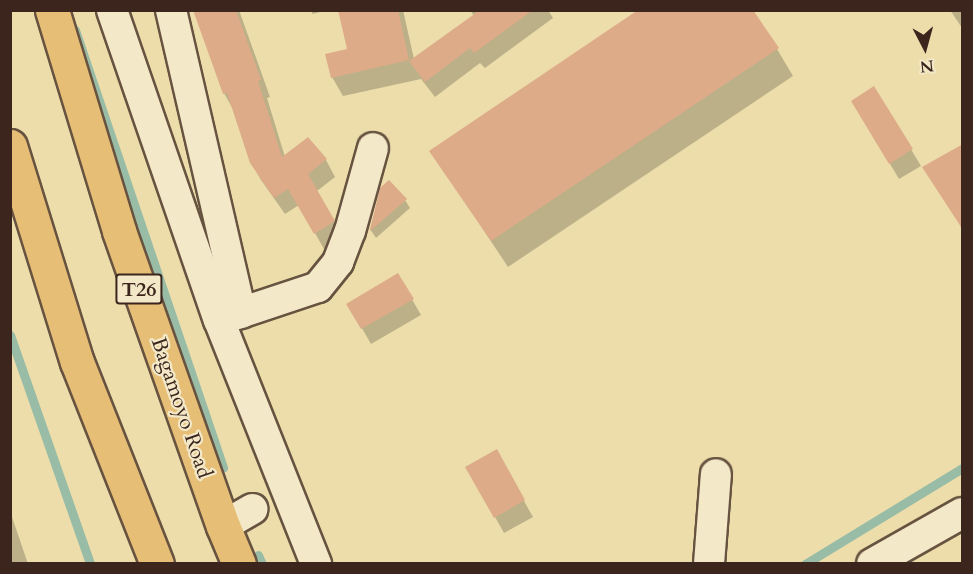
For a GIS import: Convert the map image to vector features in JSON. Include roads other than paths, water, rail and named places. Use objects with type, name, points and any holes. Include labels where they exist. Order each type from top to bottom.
[{"type":"highway","name":"Bagamoyo Road","points":[[52,10],[119,231],[223,526],[239,564]]},
{"type":"highway","points":[[10,146],[77,362],[158,564]]},
{"type":"street","points":[[112,10],[230,316],[316,564]]},
{"type":"street","points":[[171,10],[230,316]]},
{"type":"street","points":[[230,316],[318,286],[338,262],[350,231],[373,148]]},
{"type":"street","points":[[709,564],[716,474]]},
{"type":"street","points":[[223,526],[253,510]]},
{"type":"street","points":[[872,564],[963,513]]},
{"type":"waterway","points":[[75,30],[223,468]]},
{"type":"waterway","points":[[10,335],[90,564]]},
{"type":"waterway","points":[[805,564],[962,468]]},
{"type":"waterway","points":[[258,555],[262,564]]}]
